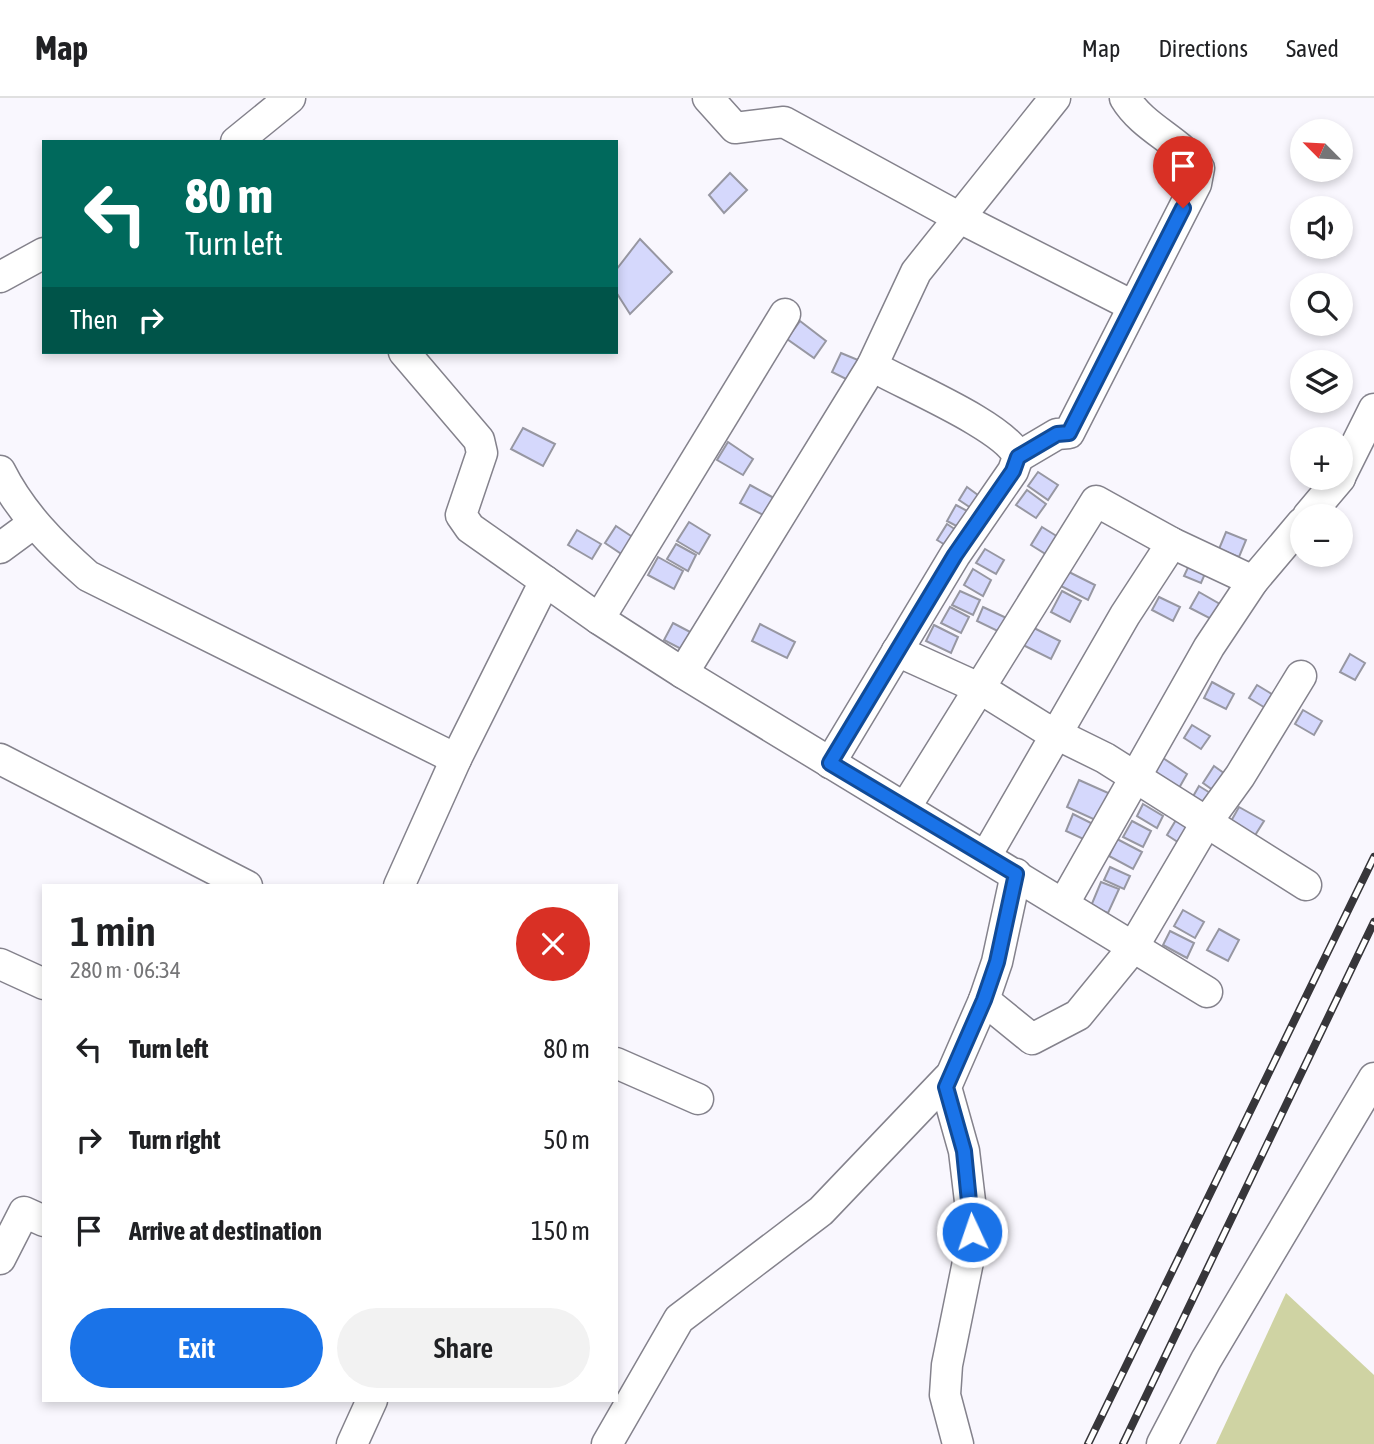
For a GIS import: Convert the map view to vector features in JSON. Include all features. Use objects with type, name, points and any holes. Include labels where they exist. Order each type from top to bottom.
[{"type":"street","points":[[238,140],[290,98]]},
{"type":"street","points":[[708,98],[735,128],[784,122],[960,218],[1133,306]]},
{"type":"street","points":[[683,673],[872,366],[916,272],[1055,98]]},
{"type":"street","points":[[830,763],[955,555],[1013,471],[1018,457],[1057,434],[1069,433],[1196,184],[1199,168],[1189,155],[1142,118],[1125,98]]},
{"type":"street","points":[[0,277],[42,254]]},
{"type":"street","points":[[599,619],[785,314]]},
{"type":"street","points":[[406,354],[479,440],[482,453],[461,515],[470,528],[599,619],[683,673],[1064,902],[1132,949],[1207,992]]},
{"type":"street","points":[[872,366],[959,411],[1005,440],[1018,457]]},
{"type":"street","points":[[1353,451],[1374,409]]},
{"type":"street","points":[[0,471],[34,523],[88,576],[456,760]]},
{"type":"street","points":[[1318,504],[1329,490]]},
{"type":"street","points":[[905,808],[1096,501],[1172,543],[1253,581]]},
{"type":"street","points":[[0,548],[34,523]]},
{"type":"street","points":[[1064,902],[1209,647],[1253,581],[1290,537]]},
{"type":"street","points":[[986,856],[1125,615],[1172,543]]},
{"type":"street","points":[[400,884],[456,760],[545,581]]},
{"type":"street","points":[[897,650],[981,689],[1058,735],[1105,758],[1135,780],[1306,885]]},
{"type":"street","points":[[984,1000],[1032,1039],[1078,1015],[1132,949],[1206,823],[1240,776],[1301,676]]},
{"type":"street","points":[[0,759],[243,884]]},
{"type":"street","points":[[607,1444],[679,1319],[821,1211],[948,1078],[984,1000],[997,962],[1016,874]]},
{"type":"street","points":[[0,964],[42,983]]},
{"type":"street","points":[[618,1063],[698,1100]]},
{"type":"street","points":[[948,1078],[947,1094],[964,1151],[972,1218],[971,1247],[947,1365],[946,1395],[958,1444]]},
{"type":"street","points":[[1162,1444],[1206,1360],[1374,1078]]},
{"type":"street","points":[[0,1259],[24,1212],[42,1221]]},
{"type":"street","points":[[352,1444],[372,1402]]},
{"type":"green space","points":[[1286,1293],[1374,1375],[1374,1444],[1216,1444]]},
{"type":"building","points":[[730,173],[747,190],[724,213],[709,195]]},
{"type":"building","points":[[640,239],[672,272],[630,314],[618,295],[618,267]]},
{"type":"building","points":[[800,321],[826,341],[814,358],[787,339]]},
{"type":"building","points":[[841,353],[858,360],[848,380],[832,372]]},
{"type":"building","points":[[523,428],[555,444],[543,466],[511,449]]},
{"type":"building","points":[[728,442],[753,459],[743,475],[717,460]]},
{"type":"building","points":[[1038,472],[1058,485],[1048,500],[1028,486]]},
{"type":"building","points":[[750,485],[774,498],[765,516],[740,503]]},
{"type":"building","points":[[967,487],[982,498],[974,510],[959,500]]},
{"type":"building","points":[[1027,490],[1046,504],[1036,518],[1016,505]]},
{"type":"building","points":[[956,505],[971,513],[962,529],[947,521]]},
{"type":"building","points":[[689,522],[710,535],[699,554],[677,541]]},
{"type":"building","points":[[947,524],[962,534],[952,549],[937,540]]},
{"type":"building","points":[[616,526],[643,544],[632,561],[605,543]]},
{"type":"building","points":[[1042,527],[1063,540],[1052,558],[1031,545]]},
{"type":"building","points":[[577,530],[601,544],[592,559],[568,545]]},
{"type":"building","points":[[1226,532],[1246,540],[1239,557],[1219,549]]},
{"type":"building","points":[[676,544],[696,555],[688,571],[667,559]]},
{"type":"building","points":[[985,549],[1004,560],[996,574],[976,563]]},
{"type":"building","points":[[658,557],[683,571],[674,589],[648,575]]},
{"type":"building","points":[[1191,561],[1207,569],[1201,583],[1184,576]]},
{"type":"building","points":[[973,569],[991,580],[983,596],[964,585]]},
{"type":"building","points":[[1067,571],[1095,585],[1088,600],[1059,585]]},
{"type":"building","points":[[960,591],[980,600],[973,615],[952,605]]},
{"type":"building","points":[[1062,591],[1081,601],[1070,622],[1051,612]]},
{"type":"building","points":[[1199,592],[1225,607],[1217,622],[1190,608]]},
{"type":"building","points":[[1159,597],[1180,607],[1173,621],[1152,610]]},
{"type":"building","points":[[950,607],[969,617],[961,633],[941,623]]},
{"type":"building","points":[[983,607],[1015,622],[1008,636],[977,621]]},
{"type":"building","points":[[673,623],[694,634],[685,651],[664,640]]},
{"type":"building","points":[[760,624],[795,642],[787,658],[752,641]]},
{"type":"building","points":[[934,625],[958,637],[951,653],[926,641]]},
{"type":"building","points":[[1030,626],[1060,641],[1051,659],[1021,644]]},
{"type":"building","points":[[1350,654],[1365,663],[1355,680],[1340,672]]},
{"type":"building","points":[[1212,682],[1234,694],[1226,709],[1204,698]]},
{"type":"building","points":[[1257,685],[1275,696],[1267,709],[1249,698]]},
{"type":"building","points":[[1303,710],[1322,721],[1314,735],[1295,724]]},
{"type":"building","points":[[1192,725],[1210,736],[1201,749],[1184,738]]},
{"type":"building","points":[[1163,758],[1187,774],[1179,788],[1154,772]]},
{"type":"building","points":[[1214,766],[1228,776],[1217,793],[1203,783]]},
{"type":"building","points":[[1079,780],[1115,796],[1102,823],[1067,807]]},
{"type":"building","points":[[1199,786],[1215,796],[1207,810],[1191,800]]},
{"type":"building","points":[[1143,804],[1163,816],[1157,828],[1137,816]]},
{"type":"building","points":[[1239,807],[1264,821],[1254,837],[1230,823]]},
{"type":"building","points":[[1073,814],[1099,827],[1092,843],[1066,831]]},
{"type":"building","points":[[1176,820],[1196,833],[1187,848],[1167,835]]},
{"type":"building","points":[[1132,821],[1151,831],[1143,847],[1123,837]]},
{"type":"building","points":[[1117,839],[1142,852],[1133,869],[1109,856]]},
{"type":"building","points":[[1110,867],[1130,876],[1124,889],[1104,880]]},
{"type":"building","points":[[1101,882],[1119,889],[1108,913],[1091,906]]},
{"type":"building","points":[[1183,910],[1204,922],[1195,938],[1174,926]]},
{"type":"building","points":[[1219,929],[1239,940],[1228,961],[1207,950]]},
{"type":"building","points":[[1170,931],[1194,943],[1187,958],[1163,945]]},
{"type":"railway","points":[[1088,1444],[1374,857]]},
{"type":"railway","points":[[1123,1444],[1374,922]]},
{"type":"route","points":[[972,1232],[964,1151],[946,1087],[984,1000],[997,962],[1016,874],[830,763],[955,555],[1013,471],[1018,457],[1057,434],[1069,433],[1183,208]]}]
